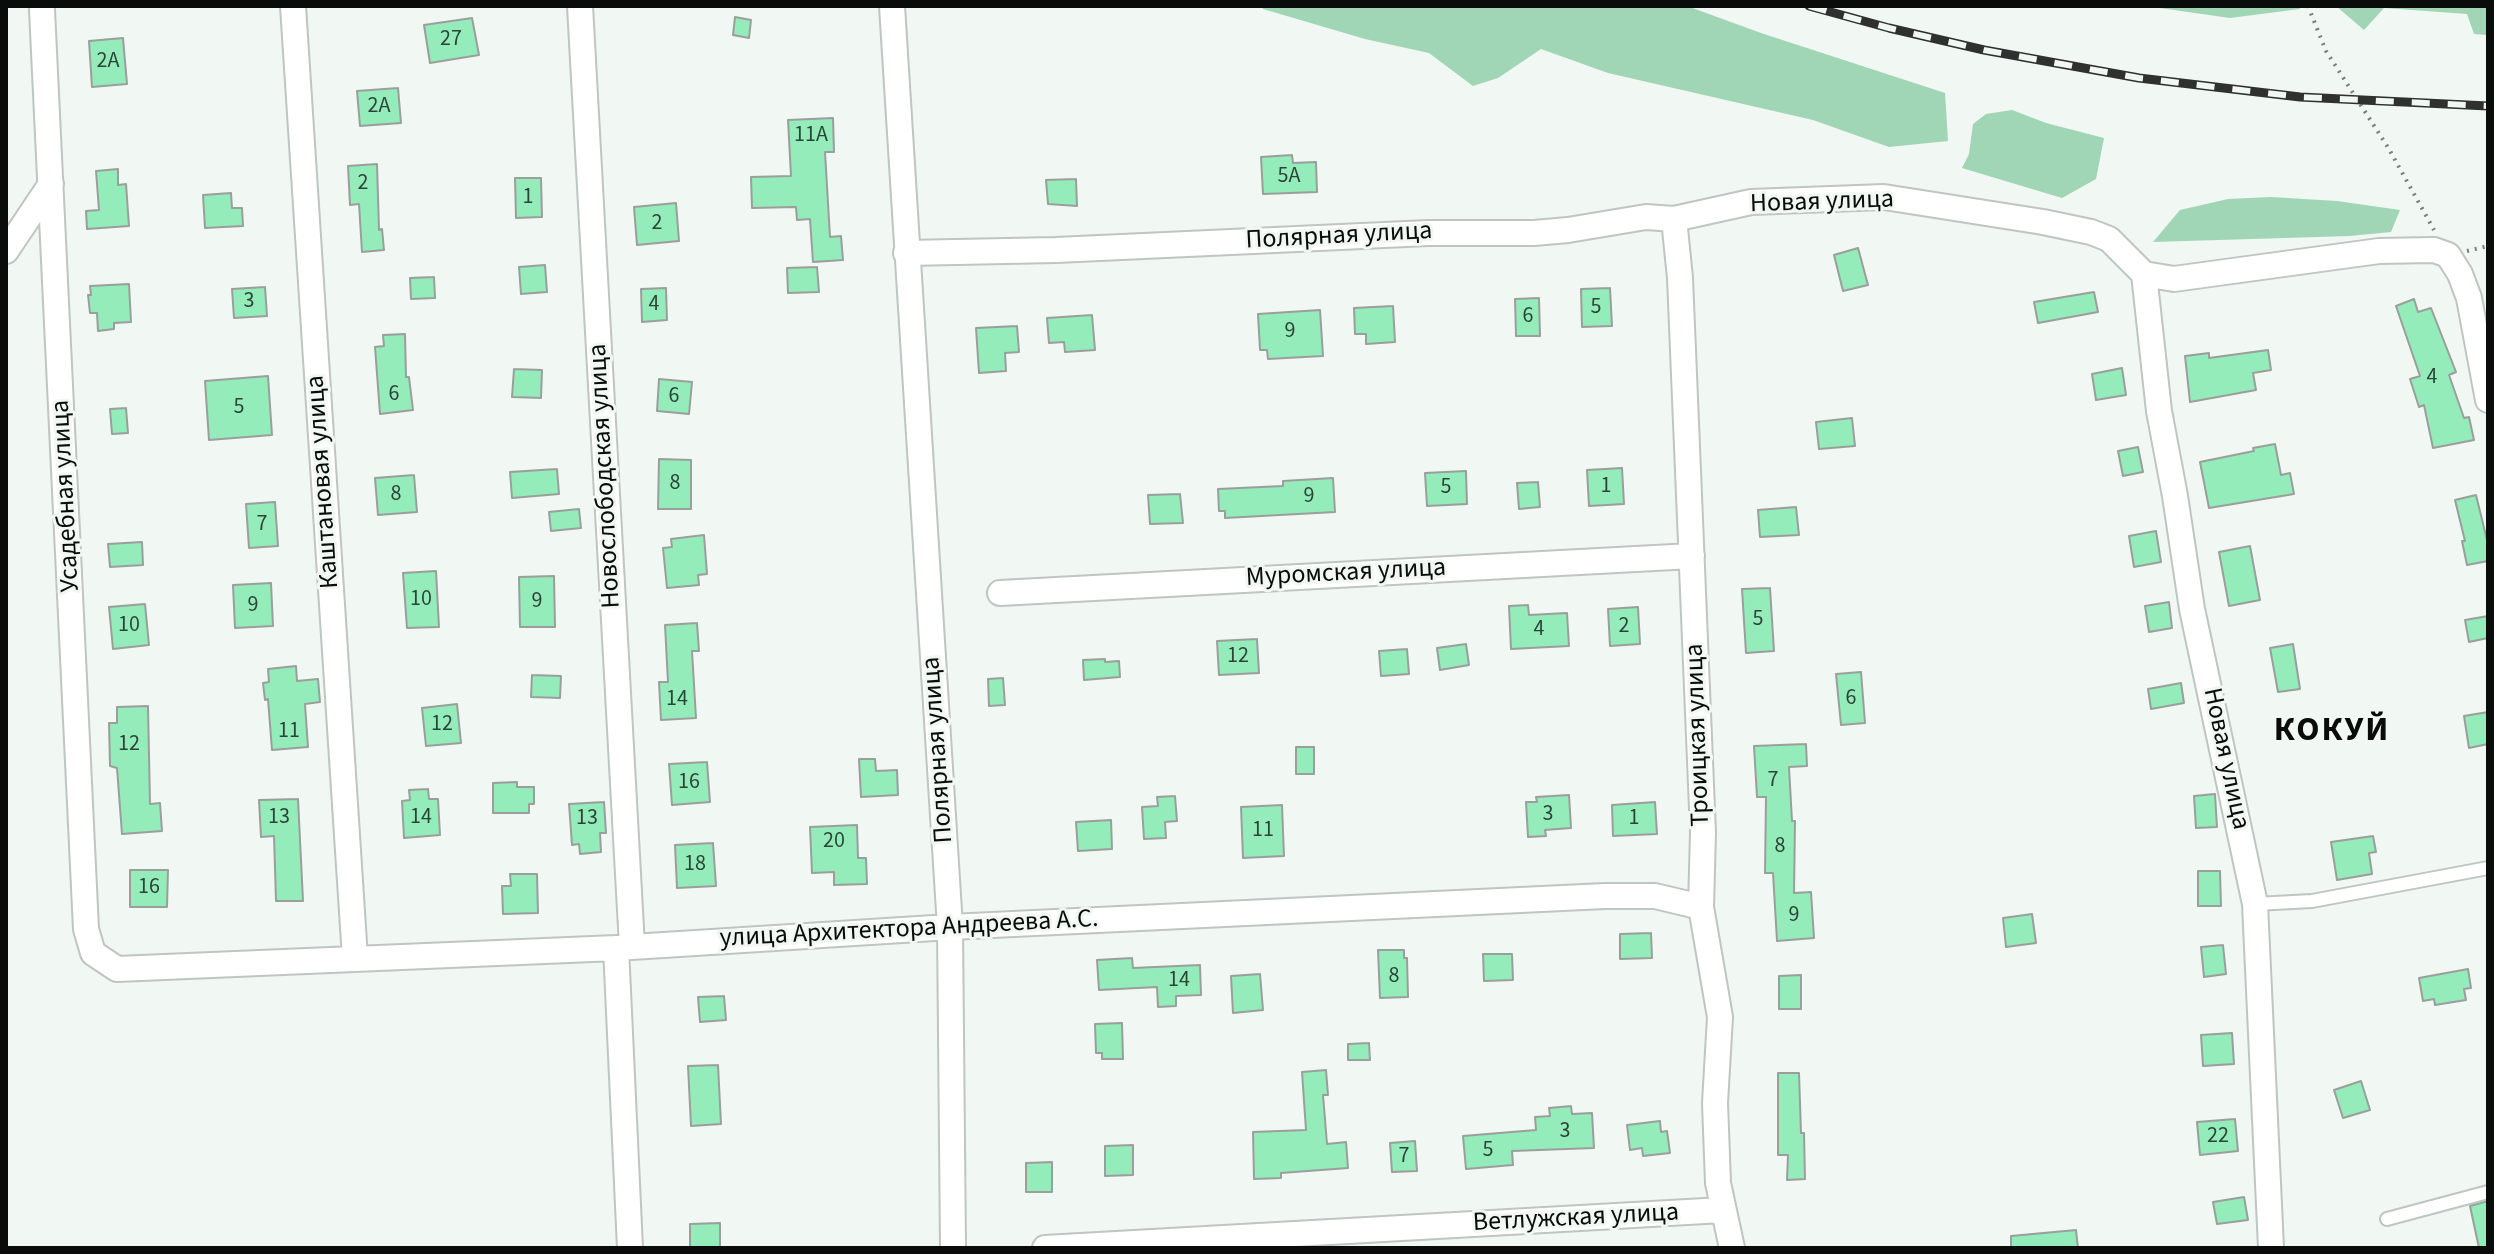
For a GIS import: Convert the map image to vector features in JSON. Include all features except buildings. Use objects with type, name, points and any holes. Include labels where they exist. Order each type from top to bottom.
[{"type":"street","name":"Каштановая улица","points":[[293,6],[355,958]]},
{"type":"street","name":"Новослободская улица","points":[[580,6],[624,947],[630,1248]]},
{"type":"street","name":"Полярная улица","points":[[892,6],[950,927],[953,1248]]},
{"type":"street","name":"Усадебная улица","points":[[41,8],[86,929],[93,953],[117,969]]},
{"type":"street","points":[[6,251],[51,184]]},
{"type":"street","name":"Новая улица","points":[[1674,219],[1751,202],[1884,197],[2091,232],[2109,239],[2144,274],[2159,411],[2192,609],[2255,904],[2271,1248]]},
{"type":"street","name":"Полярная улица","points":[[906,253],[1056,250],[1428,233],[1534,233],[1646,217],[1674,219]]},
{"type":"street","name":"Троицкая улица","points":[[1674,219],[1681,292],[1703,833],[1701,907],[1720,1017],[1715,1103],[1718,1183],[1732,1248]]},
{"type":"street","points":[[2144,274],[2174,279],[2195,278],[2401,249],[2434,250],[2448,255],[2460,274],[2469,298],[2488,400]]},
{"type":"street","name":"Муромская улица","points":[[1000,593],[1692,556]]},
{"type":"street","name":"улица Архитектора Андреева А.С.","points":[[117,969],[624,947],[950,927],[1605,896],[1655,896],[1701,907]]},
{"type":"street","name":"Ветлужская улица","points":[[1045,1248],[1723,1210]]},
{"type":"lane","points":[[2255,904],[2312,901],[2488,868]]},
{"type":"lane","points":[[2387,1219],[2488,1192]]},
{"type":"path","points":[[2308,6],[2326,51],[2389,149],[2448,255],[2488,246]]},
{"type":"green space","points":[[1262,6],[1687,6],[1945,93],[1948,141],[1889,147],[1813,120],[1608,73],[1541,49],[1498,78],[1473,86],[1429,53],[1365,39],[1263,9]]},
{"type":"green space","points":[[2146,6],[2299,6],[2300,9],[2230,18]]},
{"type":"green space","points":[[2336,6],[2488,6],[2488,35],[2474,34],[2467,14],[2384,8],[2364,30]]},
{"type":"green space","points":[[2012,110],[2046,123],[2104,138],[2096,179],[2062,198],[1962,168],[1969,154],[1973,124],[1986,114]]},
{"type":"green space","points":[[2271,197],[2337,201],[2400,210],[2391,232],[2153,242],[2180,210],[2228,199]]},
{"type":"railway","points":[[1809,6],[1984,50],[2139,78],[2300,97],[2488,106]]},
{"type":"district","name":"КОКУЙ","points":[[2332,733]]}]
